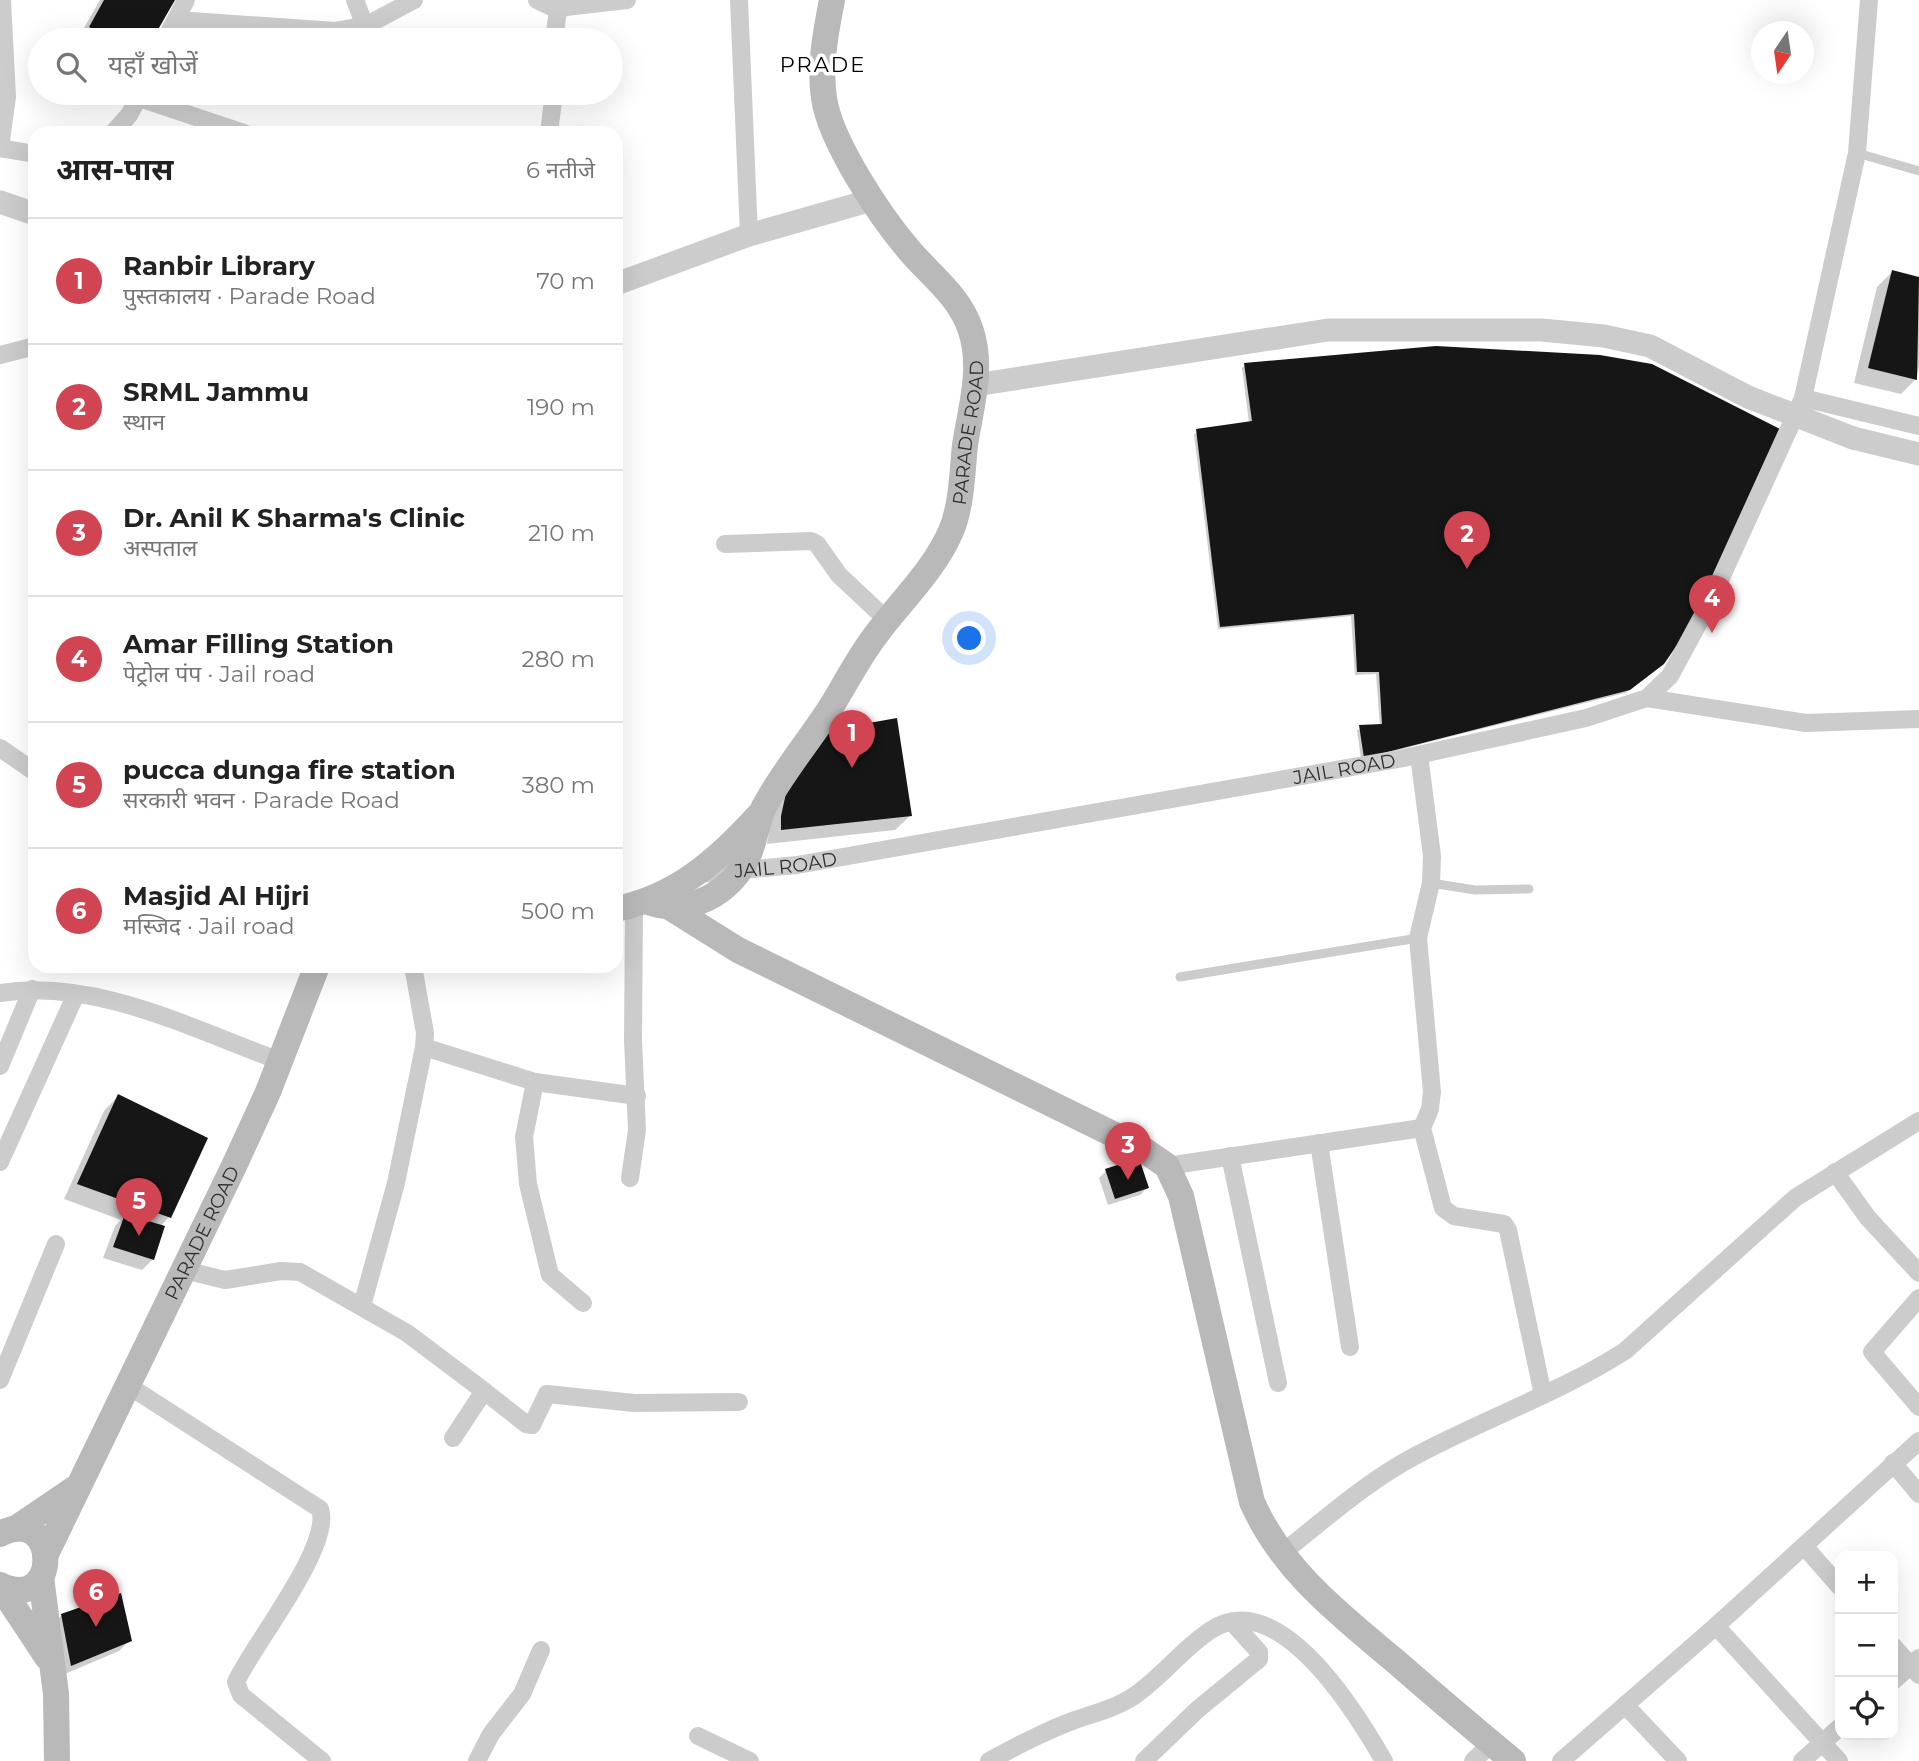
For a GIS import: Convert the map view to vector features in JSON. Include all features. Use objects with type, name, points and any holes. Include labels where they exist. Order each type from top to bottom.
[{"type":"main road","name":"PARADE ROAD","points":[[762,812],[868,645],[922,578],[951,531],[958,508],[975,385],[977,359],[964,311],[909,250],[872,200],[834,130],[824,97],[823,64],[832,0]]},
{"type":"main road","points":[[642,906],[688,906],[708,900],[737,873],[750,852],[762,812]]},
{"type":"main road","points":[[642,906],[700,874],[762,812]]},
{"type":"main road","points":[[642,906],[738,950],[1140,1148],[1167,1166],[1181,1196],[1252,1502],[1281,1554],[1313,1591],[1482,1752],[1513,1761]]},
{"type":"main road","name":"PARADE ROAD","points":[[44,1565],[76,1488],[95,1456],[184,1270],[280,1061],[317,973]]},
{"type":"main road","points":[[5,1531],[76,1488]]},
{"type":"main road","points":[[5,1531],[38,1538],[44,1565],[50,1661],[56,1694],[57,1761]]},
{"type":"main road","points":[[0,1585],[17,1590],[26,1588],[44,1565]]},
{"type":"main road","points":[[0,1585],[50,1661]]},
{"type":"street","points":[[2,0],[7,97],[0,148],[28,153]]},
{"type":"street","points":[[172,28],[186,0]]},
{"type":"street","points":[[355,0],[365,26]]},
{"type":"street","points":[[353,28],[365,26],[414,0]]},
{"type":"street","points":[[537,0],[558,10]]},
{"type":"street","points":[[558,10],[566,6],[627,0]]},
{"type":"street","points":[[739,0],[749,235]]},
{"type":"street","name":"JAIL ROAD","points":[[700,874],[737,873],[797,865],[1419,755],[1586,718],[1647,698],[1670,676],[1710,603],[1803,398],[1857,153],[1869,0]]},
{"type":"street","points":[[556,28],[558,10]]},
{"type":"street","points":[[177,20],[292,28]]},
{"type":"street","points":[[118,126],[133,105]]},
{"type":"street","points":[[167,105],[225,126]]},
{"type":"street","points":[[550,126],[552,105]]},
{"type":"street","points":[[623,281],[749,235],[872,200]]},
{"type":"street","points":[[0,202],[28,212]]},
{"type":"street","points":[[975,385],[1328,330],[1542,330],[1604,335],[1650,346],[1748,397],[1853,438],[1919,454]]},
{"type":"street","points":[[0,355],[28,348]]},
{"type":"street","points":[[1803,398],[1919,426]]},
{"type":"street","points":[[725,544],[811,541],[817,544],[839,575],[888,621]]},
{"type":"street","points":[[1647,698],[1806,723],[1919,719]]},
{"type":"street","points":[[0,748],[28,767]]},
{"type":"street","points":[[1419,755],[1431,829],[1431,883],[1419,938],[1432,1092],[1430,1109],[1422,1128],[1443,1208],[1454,1216],[1504,1224],[1508,1230],[1543,1395]]},
{"type":"street","points":[[630,1178],[636,1138],[637,1096],[633,1040],[642,906]]},
{"type":"street","points":[[362,1306],[396,1183],[424,1047],[425,1033],[414,973]]},
{"type":"street","points":[[0,993],[32,989],[76,994],[139,1010],[280,1061]]},
{"type":"street","points":[[0,1066],[32,989]]},
{"type":"street","points":[[0,1162],[76,994]]},
{"type":"street","points":[[424,1047],[536,1082],[637,1096]]},
{"type":"street","points":[[536,1082],[523,1150],[528,1184],[550,1275],[583,1303]]},
{"type":"street","points":[[1281,1554],[1360,1491],[1413,1457],[1594,1371],[1625,1351],[1795,1198],[1919,1121]]},
{"type":"street","points":[[1167,1166],[1422,1128]]},
{"type":"street","points":[[1319,1143],[1350,1347]]},
{"type":"street","points":[[1230,1156],[1278,1383]]},
{"type":"street","points":[[1835,1172],[1868,1218],[1919,1273]]},
{"type":"street","points":[[0,1380],[56,1244]]},
{"type":"street","points":[[184,1270],[225,1280],[281,1271],[300,1272],[407,1333],[526,1424],[531,1424],[547,1394],[634,1404],[739,1402]]},
{"type":"street","points":[[1919,1298],[1872,1350],[1919,1407]]},
{"type":"street","points":[[129,1386],[320,1509],[322,1515],[317,1534],[295,1589],[236,1682],[241,1695],[322,1761]]},
{"type":"street","points":[[453,1438],[484,1391]]},
{"type":"street","points":[[1560,1761],[1716,1626],[1919,1441]]},
{"type":"street","points":[[1893,1463],[1919,1494]]},
{"type":"street","points":[[1804,1546],[1835,1581]]},
{"type":"street","points":[[989,1761],[1074,1720],[1123,1702],[1211,1630],[1232,1622],[1252,1621],[1281,1633],[1351,1704],[1384,1761]]},
{"type":"street","points":[[1144,1761],[1197,1710],[1259,1659],[1259,1653],[1232,1622]]},
{"type":"street","points":[[1716,1626],[1839,1761]]},
{"type":"street","points":[[477,1761],[491,1734],[522,1694],[541,1650]]},
{"type":"street","points":[[1898,1650],[1916,1666],[1898,1678]]},
{"type":"street","points":[[1625,1705],[1678,1761]]},
{"type":"street","points":[[1802,1761],[1835,1732]]},
{"type":"street","points":[[698,1736],[750,1761]]},
{"type":"lane","points":[[1857,153],[1919,171]]},
{"type":"lane","points":[[1431,883],[1475,890],[1529,889]]},
{"type":"lane","points":[[1180,977],[1419,938]]},
{"type":"building","points":[[104,0],[175,0],[159,28],[89,27]]},
{"type":"building","points":[[1892,270],[1919,277],[1917,380],[1868,368]]},
{"type":"building","points":[[1436,346],[1600,355],[1652,364],[1784,431],[1708,600],[1664,664],[1630,690],[1364,758],[1359,725],[1382,724],[1379,672],[1357,672],[1354,614],[1220,627],[1196,429],[1252,421],[1244,363]]},
{"type":"building","points":[[897,718],[912,816],[781,830],[781,816],[788,784],[824,731]]},
{"type":"building","points":[[118,1094],[208,1138],[171,1218],[77,1184]]},
{"type":"building","points":[[1139,1158],[1149,1188],[1115,1199],[1105,1169]]},
{"type":"building","points":[[125,1214],[165,1226],[154,1260],[113,1247]]},
{"type":"building","points":[[121,1593],[132,1641],[71,1666],[61,1614]]},
{"type":"place","name":"SRML Jammu","points":[[1467,569]]},
{"type":"place","name":"Amar Filling Station","points":[[1712,633]]},
{"type":"place","name":"Ranbir Library","points":[[852,768]]},
{"type":"place","name":"Dr. Anil K Sharma's Clinic","points":[[1128,1180]]},
{"type":"place","name":"pucca dunga fire station","points":[[139,1236]]},
{"type":"place","name":"Masjid Al Hijri","points":[[96,1627]]},
{"type":"district","name":"PRADE","points":[[823,64]]}]
